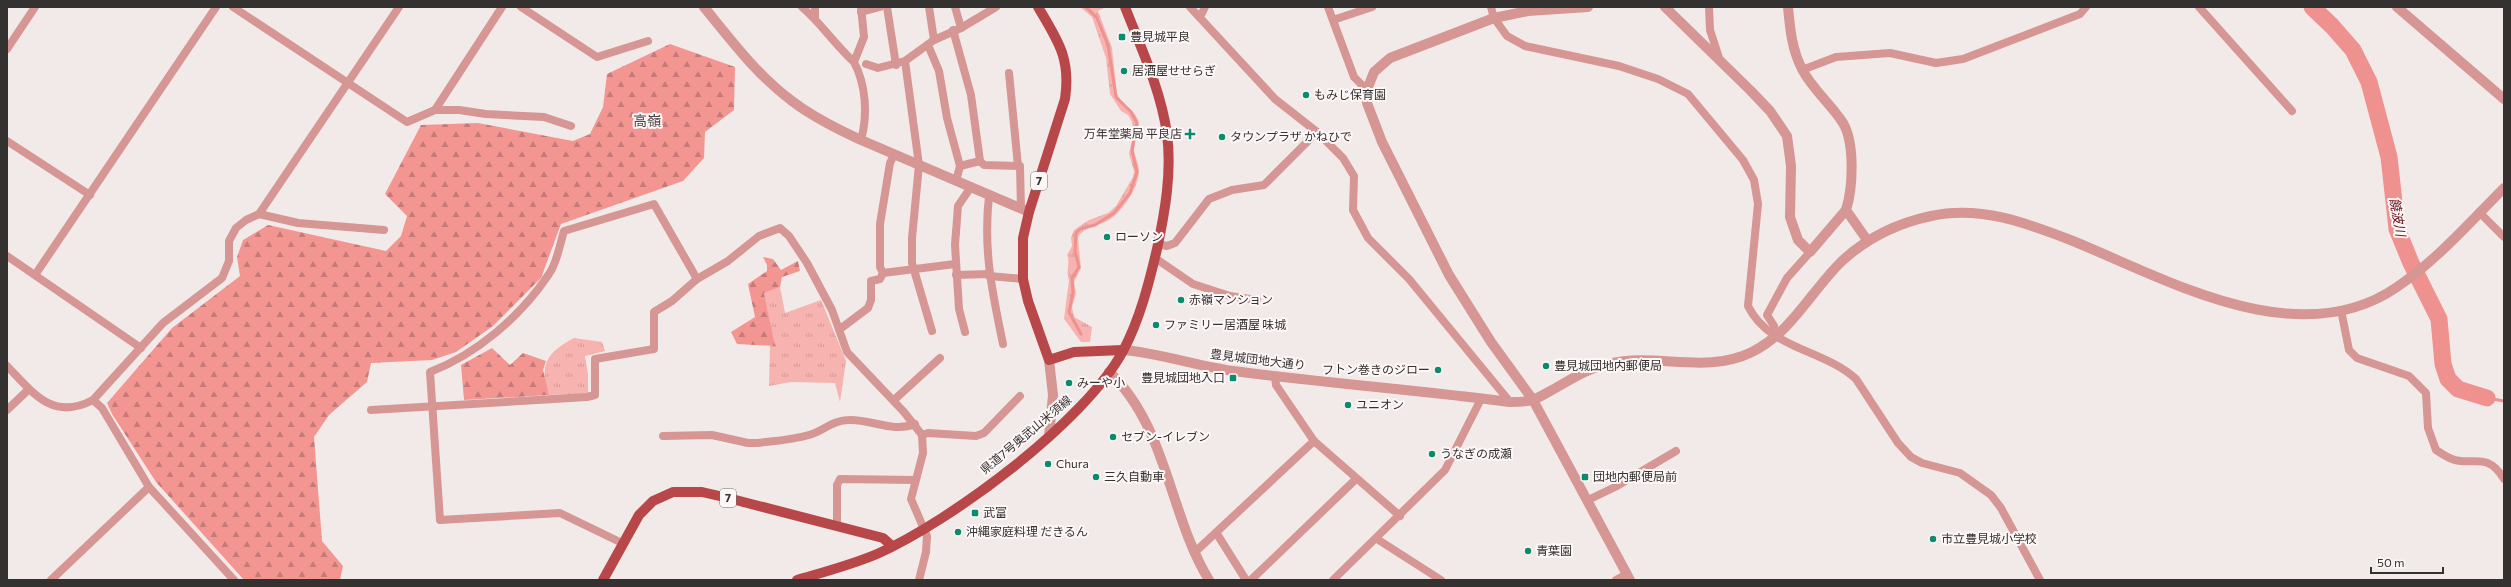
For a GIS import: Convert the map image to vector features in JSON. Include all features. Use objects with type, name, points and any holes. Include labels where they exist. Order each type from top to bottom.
[{"type":"main road","name":"7","points":[[1038,7],[1064,58],[1067,83],[1065,99],[1025,210],[1023,238],[1023,279],[1028,301],[1049,360]]},
{"type":"main road","name":"県道7号奥武山米須線","points":[[797,580],[853,563],[892,546],[924,530],[985,487],[1049,436],[1087,400],[1109,372],[1123,350],[1139,311],[1155,258],[1168,185],[1167,135],[1158,93],[1125,7]]},
{"type":"main road","points":[[1049,360],[1074,352],[1123,350]]},
{"type":"main road","name":"7","points":[[603,580],[622,543],[645,508],[662,496],[686,491],[728,498],[883,538],[892,546]]},
{"type":"street","points":[[7,48],[35,7]]},
{"type":"street","points":[[35,275],[216,7]]},
{"type":"street","points":[[233,7],[407,122],[435,110],[459,110],[486,114],[544,117],[571,126]]},
{"type":"street","points":[[7,366],[29,389],[53,406],[64,409],[79,408],[93,400],[163,323],[222,278],[229,261],[230,241],[236,228],[246,220],[259,214],[399,7]]},
{"type":"street","points":[[435,110],[502,7]]},
{"type":"street","points":[[521,7],[596,57],[648,41]]},
{"type":"street","points":[[706,7],[737,48],[776,88],[811,113],[861,140],[894,155],[1025,210],[1020,166],[1018,166],[1009,73]]},
{"type":"street","points":[[802,7],[815,17],[831,40],[854,62],[859,71],[866,113],[861,140]]},
{"type":"street","points":[[815,7],[815,17]]},
{"type":"street","points":[[854,62],[864,37],[861,9],[880,7]]},
{"type":"street","points":[[887,7],[896,65]]},
{"type":"street","points":[[929,7],[931,42],[939,71],[947,118],[960,166],[956,181]]},
{"type":"street","points":[[955,7],[957,29],[971,95],[980,161],[984,165],[1018,166]]},
{"type":"street","points":[[866,64],[878,68],[896,65],[905,61],[931,42],[996,7]]},
{"type":"street","points":[[1190,7],[1275,99],[1317,132],[1338,153],[1354,176],[1353,210],[1368,238],[1409,279],[1510,402]]},
{"type":"street","points":[[1200,17],[1204,7]]},
{"type":"street","points":[[1328,7],[1354,77],[1367,90]]},
{"type":"street","points":[[1333,20],[1372,7]]},
{"type":"street","points":[[1491,7],[1494,18],[1507,36],[1525,46],[1619,66],[1658,79],[1688,94],[1743,160],[1754,180],[1758,204],[1748,306],[1754,318],[1765,329],[1799,349],[1838,364],[1848,371],[1856,379],[1898,443],[1911,457],[1922,463],[1960,473],[1991,495],[2001,508],[2040,580]]},
{"type":"street","points":[[1588,7],[1528,11],[1494,18],[1390,58],[1374,72],[1367,90],[1370,115],[1434,248],[1491,342],[1533,400],[1628,577],[1616,580]]},
{"type":"street","points":[[1665,7],[1770,111],[1787,136],[1791,166],[1790,217],[1798,240],[1810,252]]},
{"type":"street","points":[[1709,7],[1710,30],[1721,64]]},
{"type":"street","points":[[1774,326],[1767,315],[1776,295],[1846,210],[1851,192],[1849,138],[1843,124],[1802,70],[1792,42],[1788,7]]},
{"type":"street","points":[[1802,70],[1836,57],[1890,53],[1936,63],[1963,59],[2080,14],[2086,7]]},
{"type":"street","points":[[2199,7],[2292,111]]},
{"type":"street","points":[[2397,7],[2504,99]]},
{"type":"street","points":[[905,61],[919,165],[912,238],[914,271],[932,331]]},
{"type":"street","points":[[1158,244],[1167,246],[1175,243],[1209,199],[1232,190],[1264,185],[1317,132]]},
{"type":"street","points":[[7,141],[90,195]]},
{"type":"street","points":[[883,273],[880,267],[880,224],[887,177],[894,155]]},
{"type":"street","points":[[960,166],[980,161]]},
{"type":"street","points":[[965,332],[959,309],[955,264],[958,206],[971,187]]},
{"type":"street","points":[[1533,400],[1586,371],[1607,364],[1630,360],[1711,364],[1752,352],[1777,336],[1841,262],[1867,240],[1909,222],[1929,216],[1968,212],[1988,214],[2031,225],[2232,304],[2285,315],[2310,315],[2341,310],[2370,302],[2396,288],[2431,261],[2504,188]]},
{"type":"street","points":[[990,196],[986,225],[989,275],[1003,344]]},
{"type":"street","points":[[622,543],[560,513],[440,520],[430,372],[452,364],[504,327],[550,273],[564,231],[654,204],[697,278]]},
{"type":"street","points":[[1846,210],[1867,240]]},
{"type":"street","points":[[2479,212],[2504,237]]},
{"type":"street","points":[[259,214],[298,222],[384,230]]},
{"type":"street","points":[[371,410],[587,397],[595,394],[595,359],[654,349],[654,312],[672,302],[697,278],[728,261],[759,236],[772,230],[783,230],[807,263],[832,310],[847,352],[894,400],[915,424],[922,435],[923,453],[911,498],[927,536],[927,547],[919,580]]},
{"type":"street","points":[[7,256],[141,348]]},
{"type":"street","points":[[1155,258],[1193,284],[1230,296],[1257,300]]},
{"type":"street","points":[[883,273],[914,271],[955,264]]},
{"type":"street","points":[[840,329],[868,308],[871,300],[871,281],[880,279],[883,273]]},
{"type":"street","points":[[956,275],[989,275],[1023,279]]},
{"type":"street","points":[[2341,310],[2349,350],[2357,358],[2409,376],[2426,393],[2428,428],[2436,450],[2453,460],[2482,460],[2500,473],[2504,479]]},
{"type":"street","name":"豊見城団地大通り","points":[[1123,350],[1145,353],[1202,366],[1275,376],[1510,402],[1533,400]]},
{"type":"street","points":[[894,400],[940,358]]},
{"type":"street","points":[[1049,360],[1053,395],[1049,436]]},
{"type":"street","points":[[1109,372],[1125,388],[1147,426],[1194,553],[1210,580]]},
{"type":"street","points":[[1275,376],[1276,384],[1314,442],[1400,516]]},
{"type":"street","points":[[7,410],[29,389]]},
{"type":"street","points":[[922,435],[928,433],[976,436],[984,433],[1020,396]]},
{"type":"street","points":[[1337,579],[1445,470],[1481,399]]},
{"type":"street","points":[[93,400],[102,408],[149,487],[234,580]]},
{"type":"street","points":[[663,436],[712,435],[753,443],[810,435],[832,423],[848,420],[907,428],[915,424]]},
{"type":"street","points":[[1194,553],[1217,534],[1314,442]]},
{"type":"street","points":[[1588,500],[1616,487],[1676,452]]},
{"type":"street","points":[[837,526],[837,485],[840,479],[915,480]]},
{"type":"street","points":[[1251,580],[1356,479]]},
{"type":"street","points":[[51,580],[149,487]]},
{"type":"street","points":[[1217,534],[1246,580]]},
{"type":"street","points":[[1377,539],[1441,580]]},
{"type":"green space","points":[[1080,7],[1106,7],[1098,11],[1112,48],[1117,94],[1121,101],[1134,112],[1139,124],[1134,150],[1139,171],[1133,191],[1124,205],[1114,216],[1105,222],[1087,229],[1080,234],[1078,238],[1081,268],[1074,282],[1076,293],[1072,307],[1074,317],[1092,327],[1090,342],[1081,342],[1064,319],[1069,280],[1067,255],[1072,246],[1071,238],[1074,230],[1089,220],[1108,213],[1116,206],[1133,177],[1134,171],[1129,154],[1134,131],[1132,122],[1128,115],[1121,111],[1110,94],[1106,58],[1092,17]]},
{"type":"green space","points":[[670,44],[735,67],[734,110],[705,132],[704,158],[683,181],[561,224],[541,278],[493,326],[456,352],[432,360],[371,363],[367,382],[329,415],[314,437],[322,541],[343,566],[340,580],[244,580],[156,482],[112,414],[107,403],[172,328],[240,276],[237,257],[243,240],[268,225],[386,251],[401,236],[407,216],[385,194],[421,125],[478,123],[573,141],[590,134],[603,107],[607,74]]},
{"type":"green space","points":[[763,257],[773,259],[781,270],[798,261],[800,271],[782,277],[780,287],[764,293],[775,346],[737,344],[731,332],[755,317],[748,284],[767,271],[767,265]]},
{"type":"green space","points":[[780,287],[785,313],[821,300],[846,361],[840,402],[835,383],[791,382],[769,386],[770,346],[774,346],[764,293]]},
{"type":"green space","points":[[574,338],[602,342],[605,351],[585,356],[588,374],[588,394],[549,395],[545,376],[547,361],[557,349]]},
{"type":"green space","points":[[492,348],[510,365],[523,353],[546,361],[543,370],[549,395],[464,400],[461,365]]},
{"type":"waterway","points":[[1081,334],[1069,312],[1073,293],[1072,278],[1079,267],[1075,251],[1076,233],[1080,229],[1095,225],[1114,213],[1130,193],[1137,172],[1132,151],[1137,123],[1131,112],[1116,97],[1108,45],[1097,18],[1086,7]]},
{"type":"waterway","name":"饒波川","points":[[2312,7],[2332,26],[2353,50],[2369,82],[2389,157],[2397,229],[2411,263],[2439,319],[2443,364],[2448,379],[2458,389],[2487,398]]},
{"type":"waterway","name":"饒波川","points":[[2487,398],[2504,401]]},
{"type":"place","name":"豊見城平良","points":[[1122,37]]},
{"type":"place","name":"居酒屋せせらぎ","points":[[1124,71]]},
{"type":"place","name":"もみじ保育園","points":[[1306,95]]},
{"type":"place","name":"万年堂薬局 平良店","points":[[1190,134]]},
{"type":"place","name":"タウンプラザ かねひで","points":[[1222,137]]},
{"type":"place","name":"ローソン","points":[[1107,237]]},
{"type":"place","name":"赤嶺マンション","points":[[1181,300]]},
{"type":"place","name":"ファミリー居酒屋 味城","points":[[1156,325]]},
{"type":"place","name":"豊見城団地内郵便局","points":[[1546,366]]},
{"type":"place","name":"フトン巻きのジロー","points":[[1438,370]]},
{"type":"place","name":"豊見城団地入口","points":[[1233,378]]},
{"type":"place","name":"みーや小","points":[[1069,383]]},
{"type":"place","name":"ユニオン","points":[[1348,405]]},
{"type":"place","name":"セブン-イレブン","points":[[1113,437]]},
{"type":"place","name":"うなぎの成瀬","points":[[1432,454]]},
{"type":"place","name":"Chura","points":[[1048,464]]},
{"type":"place","name":"三久自動車","points":[[1096,477]]},
{"type":"place","name":"団地内郵便局前","points":[[1585,477]]},
{"type":"place","name":"武富","points":[[975,513]]},
{"type":"place","name":"沖縄家庭料理 だきるん","points":[[958,532]]},
{"type":"place","name":"市立豊見城小学校","points":[[1933,539]]},
{"type":"place","name":"青葉園","points":[[1528,551]]},
{"type":"district","name":"高嶺","points":[[647,121]]}]
